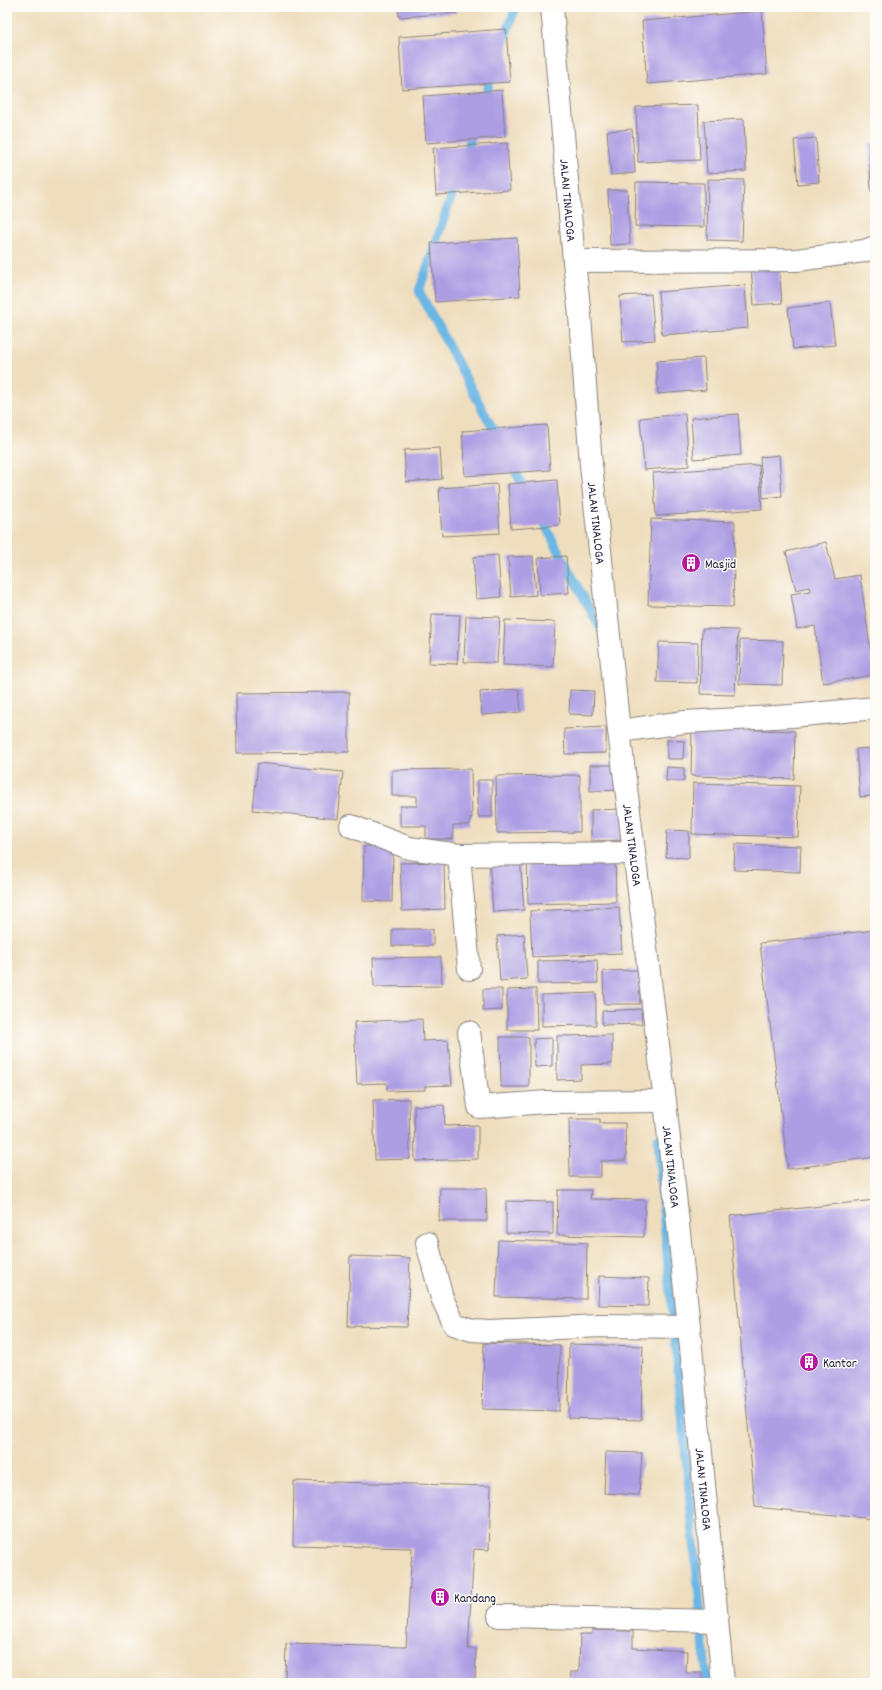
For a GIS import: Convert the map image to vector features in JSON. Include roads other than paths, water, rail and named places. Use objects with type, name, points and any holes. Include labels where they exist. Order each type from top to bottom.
[{"type":"street","name":"JALAN TINALOGA","points":[[552,7],[580,316],[591,466],[619,731],[665,1101],[689,1327],[723,1683]]},
{"type":"street","points":[[574,260],[797,260],[864,251],[875,247]]},
{"type":"street","points":[[619,731],[686,722],[792,716],[875,708]]},
{"type":"street","points":[[351,826],[409,848],[459,855],[634,853]]},
{"type":"street","points":[[459,855],[469,969]]},
{"type":"street","points":[[469,1032],[479,1107],[547,1102],[665,1101]]},
{"type":"street","points":[[427,1243],[442,1298],[454,1324],[472,1330],[490,1331],[601,1326],[689,1327]]},
{"type":"street","points":[[499,1616],[716,1621]]},
{"type":"waterway","points":[[502,45],[516,7]]},
{"type":"waterway","points":[[483,102],[493,73]]},
{"type":"waterway","points":[[465,157],[474,130]]},
{"type":"waterway","points":[[456,183],[419,291],[499,440]]},
{"type":"waterway","points":[[510,462],[527,493]]},
{"type":"waterway","points":[[540,516],[602,632]]},
{"type":"waterway","points":[[658,1138],[662,1200],[707,1683]]},
{"type":"place","name":"Masjid","points":[[691,563]]},
{"type":"place","name":"Kantor","points":[[809,1362]]},
{"type":"place","name":"Kandang","points":[[440,1597]]}]
